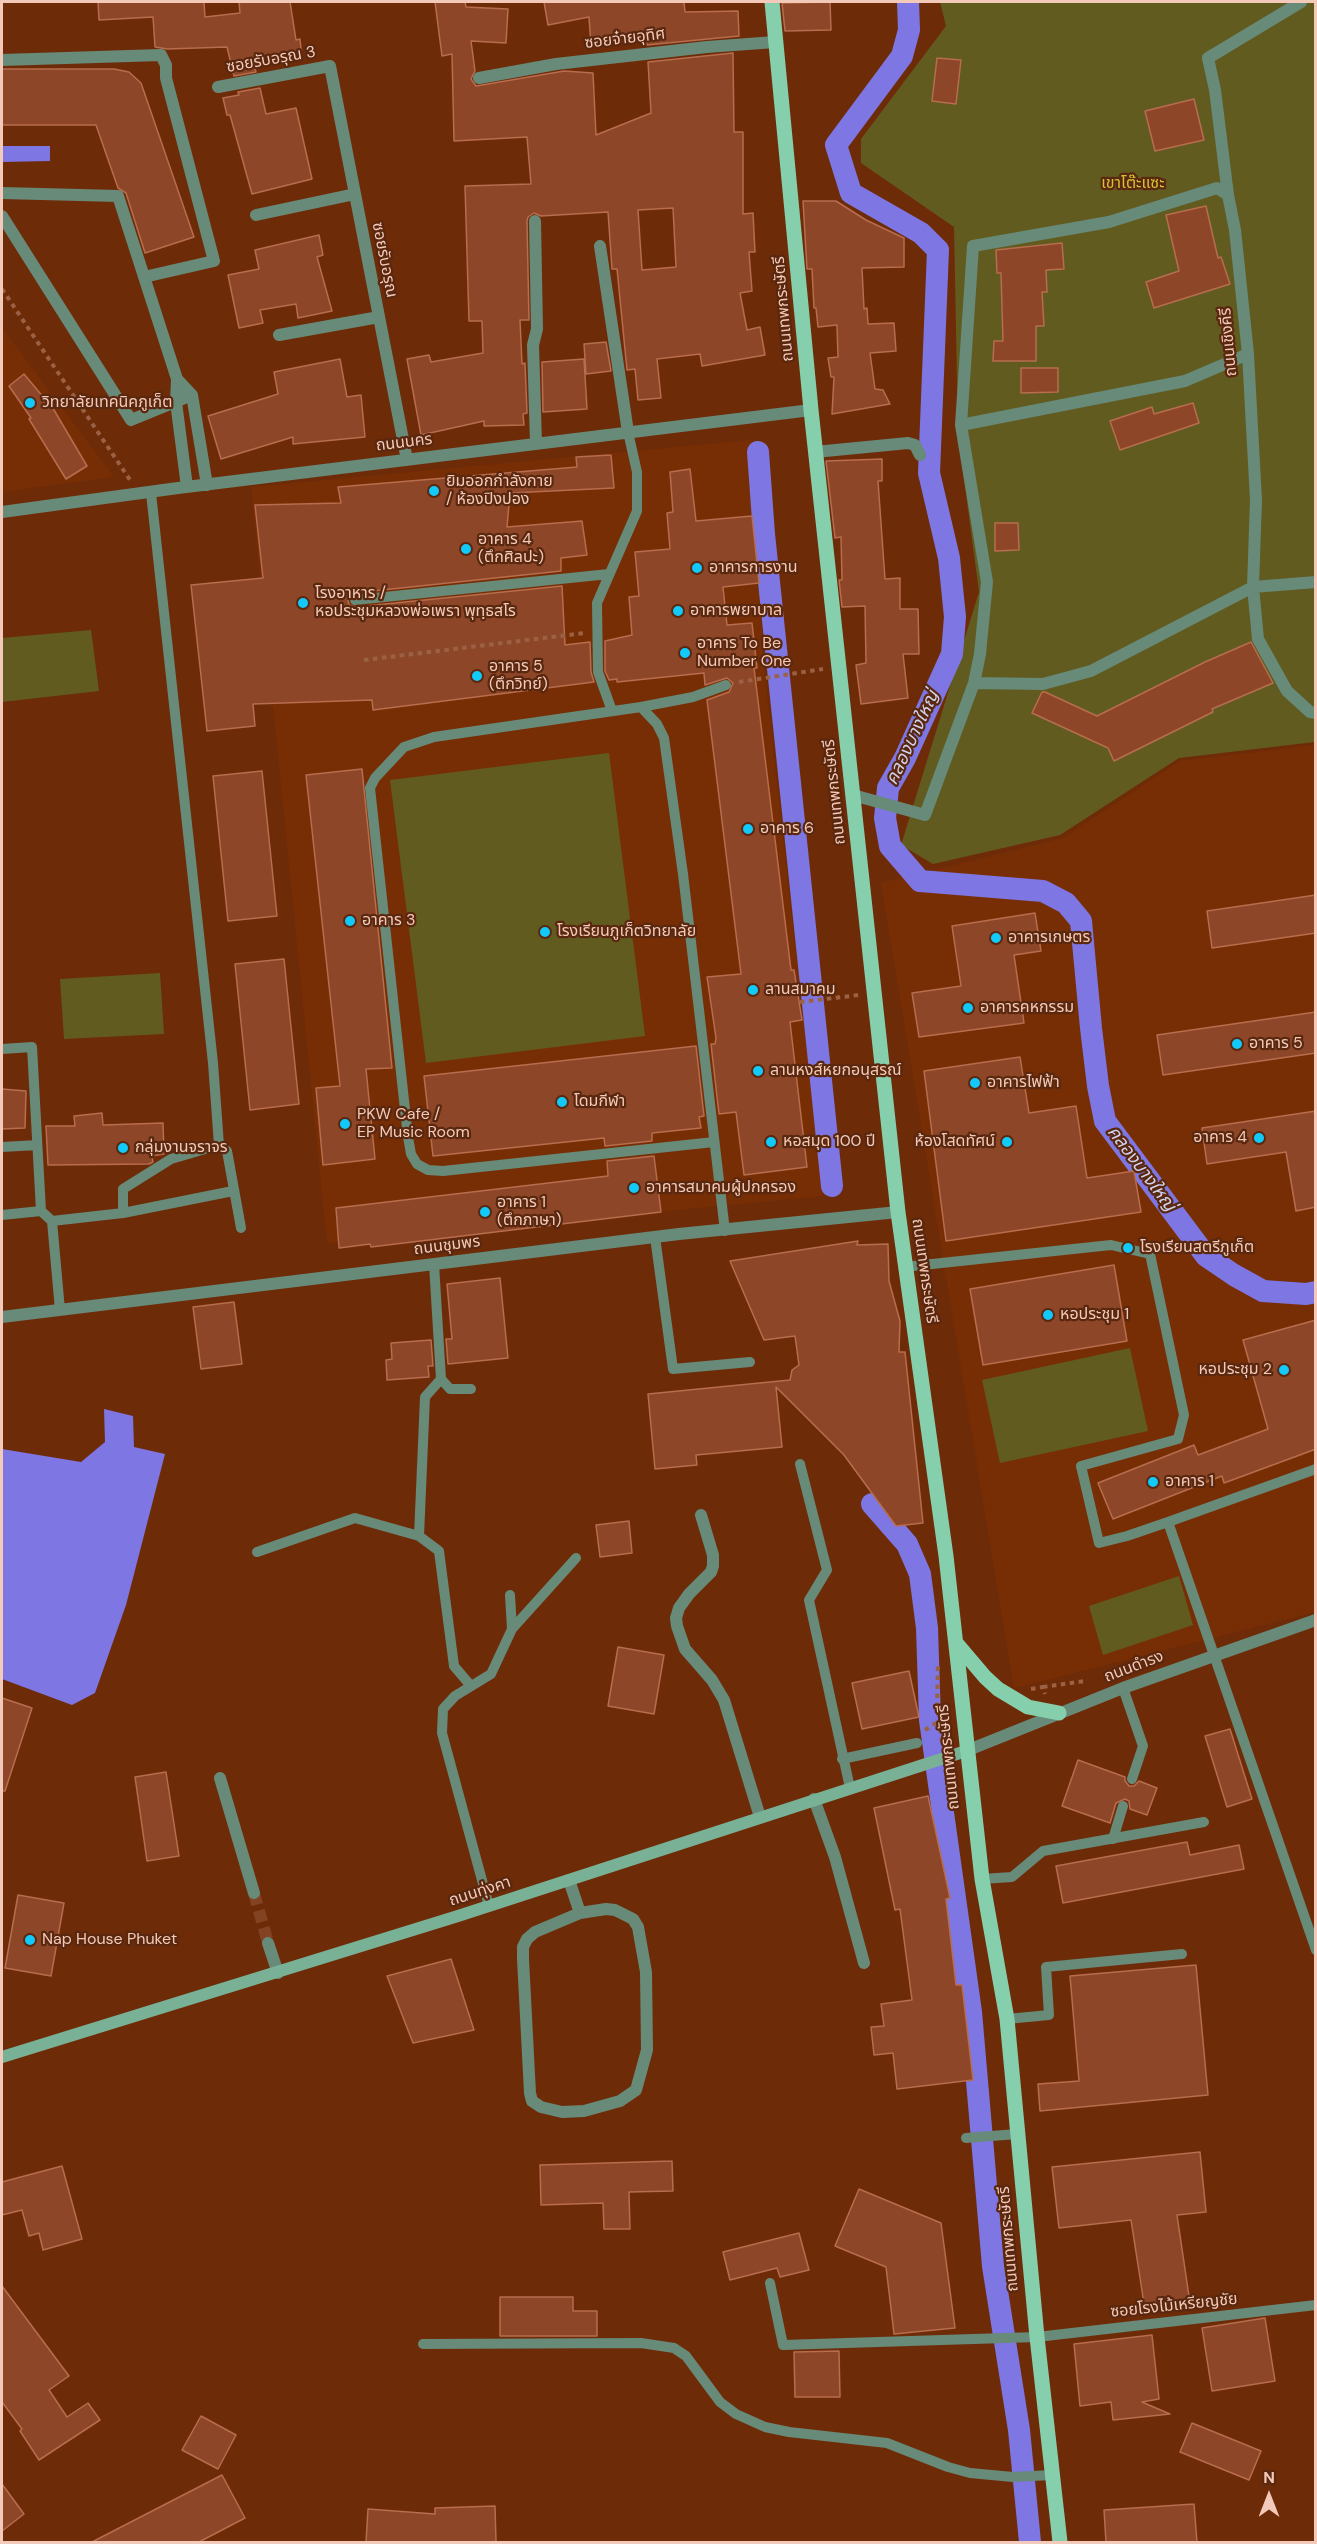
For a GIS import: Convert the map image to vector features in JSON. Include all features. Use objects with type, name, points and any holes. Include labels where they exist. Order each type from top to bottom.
[{"type":"main road","name":"ถนนเทพกระษัตรี","points":[[772,2],[815,452],[858,797],[875,994],[904,1267],[957,1644],[966,1750],[982,1879],[1006,2019],[1037,2337],[1060,2542]]},
{"type":"main road","points":[[957,1644],[998,1689],[1028,1707],[1059,1713]]},
{"type":"main road","name":"ถนนทุ่งคา","points":[[2,2057],[278,1973],[925,1764],[949,1761],[966,1750]]},
{"type":"street","name":"ถนนเชิงคีรี","points":[[1301,2],[1208,58],[1215,90],[1228,195],[1235,230],[1248,354],[1256,500],[1252,587],[1258,639],[1287,691],[1310,712],[1316,714]]},
{"type":"street","name":"ซอยจ๋ายอุทิศ","points":[[479,78],[556,64],[707,46],[775,42]]},
{"type":"street","points":[[2,60],[160,55],[166,64],[166,78],[214,261],[144,277]]},
{"type":"street","name":"ซอยรับอรุณ 3","points":[[218,87],[330,66]]},
{"type":"street","name":"ซอยรับอรุณ","points":[[330,66],[407,460]]},
{"type":"street","points":[[858,797],[925,815],[974,682],[981,654],[987,582],[961,425],[974,246],[1109,222],[1217,188],[1228,195]]},
{"type":"street","points":[[2,193],[118,196],[177,379],[176,402],[187,487]]},
{"type":"street","points":[[256,214],[355,194]]},
{"type":"street","points":[[2,216],[131,420],[192,395]]},
{"type":"street","points":[[535,221],[537,329],[533,345],[536,443]]},
{"type":"street","points":[[600,246],[628,432]]},
{"type":"street","points":[[279,334],[379,317]]},
{"type":"street","points":[[961,425],[1185,381],[1248,354]]},
{"type":"street","points":[[177,379],[192,395],[207,484]]},
{"type":"street","name":"ถนนนคร","points":[[2,513],[207,484],[811,410]]},
{"type":"street","points":[[815,452],[908,443],[915,445],[920,454]]},
{"type":"street","points":[[952,453],[965,452]]},
{"type":"street","points":[[974,682],[1043,684],[1091,671],[1252,587],[1316,582]]},
{"type":"street","name":"ถนนชุมพร","points":[[2,1317],[655,1237],[898,1212]]},
{"type":"street","points":[[701,1515],[713,1555],[713,1566],[711,1572],[689,1594],[679,1608],[676,1618],[677,1626],[685,1648],[712,1680],[724,1700],[760,1817]]},
{"type":"street","name":"ถนนดำรง","points":[[966,1750],[1214,1654],[1316,1620]]},
{"type":"street","points":[[220,1778],[254,1893]]},
{"type":"street","points":[[814,1799],[835,1857],[864,1963]]},
{"type":"street","points":[[569,1880],[580,1913]]},
{"type":"street","points":[[615,1910],[633,1919],[638,1927],[646,1972],[647,2050],[636,2090],[621,2101],[584,2111],[562,2112],[541,2107],[532,2101],[523,1947],[527,1939],[535,1932],[580,1913],[615,1910]]},
{"type":"street","points":[[268,1943],[278,1973]]},
{"type":"lane","points":[[612,711],[598,672],[597,603],[637,511],[637,472],[628,432]]},
{"type":"lane","points":[[151,493],[213,1063],[219,1144],[227,1151],[242,1228]]},
{"type":"lane","points":[[355,600],[609,574]]},
{"type":"lane","points":[[714,1142],[444,1171],[428,1170],[417,1164],[411,1154],[370,788],[375,778],[404,747],[434,737],[693,697],[726,685]]},
{"type":"lane","points":[[641,706],[657,724],[664,738],[683,874],[725,1231]]},
{"type":"lane","points":[[2,1049],[32,1047],[41,1211],[52,1221],[60,1310]]},
{"type":"lane","points":[[123,1213],[123,1189],[171,1159],[219,1144]]},
{"type":"lane","points":[[2,1147],[37,1145]]},
{"type":"lane","points":[[52,1221],[123,1213],[233,1191]]},
{"type":"lane","points":[[2,1215],[41,1211]]},
{"type":"lane","points":[[655,1237],[673,1369],[750,1362]]},
{"type":"lane","points":[[904,1267],[1111,1245],[1150,1254],[1184,1415],[1178,1439],[1081,1466],[1100,1543],[1314,1474]]},
{"type":"lane","points":[[434,1264],[441,1378],[450,1389],[471,1389]]},
{"type":"lane","points":[[419,1536],[425,1396],[441,1378]]},
{"type":"lane","points":[[800,1464],[827,1570],[809,1600],[850,1788]]},
{"type":"lane","points":[[257,1552],[355,1518],[419,1536],[439,1551],[454,1666],[471,1686]]},
{"type":"lane","points":[[1168,1522],[1316,1950]]},
{"type":"lane","points":[[489,1906],[442,1733],[443,1709],[455,1696],[491,1674],[512,1629],[576,1558]]},
{"type":"lane","points":[[510,1595],[512,1629]]},
{"type":"lane","points":[[1123,1688],[1143,1746],[1132,1779]]},
{"type":"lane","points":[[842,1759],[917,1743]]},
{"type":"lane","points":[[1113,1839],[1123,1806]]},
{"type":"lane","points":[[982,1879],[1012,1877],[1043,1851],[1204,1822]]},
{"type":"lane","points":[[1006,2019],[1049,2015],[1046,1967],[1182,1954]]},
{"type":"lane","points":[[971,2138],[1017,2134]]},
{"type":"lane","name":"ซอยโรงไม้เหรียญชัย","points":[[770,2283],[783,2344],[1037,2337],[1316,2305]]},
{"type":"lane","points":[[423,2344],[641,2343],[674,2348],[686,2356],[720,2402],[736,2414],[765,2427],[789,2432],[880,2442],[958,2470],[1013,2477],[1052,2475]]},
{"type":"path","points":[[2,289],[130,481]]},
{"type":"path","points":[[364,660],[597,631]]},
{"type":"path","points":[[759,679],[801,673]]},
{"type":"path","points":[[800,1002],[875,994]]},
{"type":"path","points":[[938,1662],[937,1707],[943,1744]]},
{"type":"path","points":[[1022,1691],[1085,1681]]},
{"type":"path","points":[[1043,1687],[1046,1696]]},
{"type":"path","points":[[937,1707],[958,1703]]},
{"type":"path","points":[[949,1761],[951,1789]]},
{"type":"shaded area","points":[[2,146],[50,146],[50,161],[2,162]]},
{"type":"shaded area","name":"วิทยาลัยเทคนิคภูเก็ต","points":[[2,328],[114,477],[2,492]]},
{"type":"shaded area","name":"โรงเรียนภูเก็ตวิทยาลัย","points":[[752,440],[764,668],[823,1196],[327,1243],[251,487]]},
{"type":"shaded area","name":"โรงเรียนสตรีภูเก็ต","points":[[1315,745],[1315,1612],[1014,1688],[881,883],[1063,838],[1180,761]]},
{"type":"shaded area","points":[[104,1409],[133,1416],[134,1447],[165,1454],[126,1605],[95,1693],[72,1705],[2,1679],[2,1449],[81,1462],[105,1442]]},
{"type":"green space","name":"เขาโต๊ะแซะ","points":[[940,2],[1315,2],[1315,742],[1179,758],[1060,835],[933,864],[901,845],[979,592],[958,434],[954,227],[861,163],[861,139],[946,26]]},
{"type":"green space","points":[[91,630],[99,691],[2,702],[2,638]]},
{"type":"green space","points":[[609,753],[645,1036],[426,1063],[390,780]]},
{"type":"green space","points":[[160,973],[164,1034],[64,1039],[60,979]]},
{"type":"green space","points":[[1130,1348],[1148,1431],[1000,1463],[982,1380]]},
{"type":"green space","points":[[1179,1576],[1193,1625],[1103,1655],[1089,1606]]},
{"type":"building","points":[[98,2],[204,2],[205,17],[240,13],[239,2],[290,2],[296,40],[300,39],[302,59],[254,65],[256,72],[234,76],[227,47],[167,49],[155,47],[153,17],[99,20]]},
{"type":"building","points":[[435,2],[465,2],[466,7],[508,9],[506,43],[471,41],[475,71],[471,79],[476,86],[564,71],[593,73],[596,135],[651,113],[648,62],[733,53],[734,132],[743,132],[743,214],[753,213],[755,252],[749,252],[752,291],[740,293],[747,330],[760,327],[765,355],[702,366],[700,354],[657,359],[661,398],[638,400],[635,369],[627,370],[617,269],[612,269],[608,212],[541,216],[534,213],[528,217],[527,221],[529,320],[520,320],[527,413],[523,414],[524,425],[484,426],[484,421],[421,435],[407,359],[429,355],[431,362],[483,353],[482,321],[469,321],[465,186],[531,184],[527,137],[454,141],[452,54],[442,56]],"holes":[[[673,208],[676,267],[642,270],[638,210]]]},
{"type":"building","points":[[544,2],[684,2],[685,12],[738,11],[739,36],[647,45],[647,38],[591,46],[589,17],[548,25]]},
{"type":"building","points":[[830,2],[831,30],[785,31],[782,3]]},
{"type":"building","points":[[937,58],[961,60],[956,104],[932,101]]},
{"type":"building","points":[[2,69],[114,69],[129,72],[141,83],[194,237],[145,253],[126,193],[118,188],[96,125],[2,125]]},
{"type":"building","points":[[260,88],[266,114],[296,108],[312,179],[252,194],[223,98],[239,95],[238,92]]},
{"type":"building","points":[[1194,99],[1204,140],[1155,151],[1145,111]]},
{"type":"building","points":[[803,201],[836,201],[866,220],[904,238],[904,267],[862,268],[864,309],[867,308],[868,324],[894,323],[896,351],[870,353],[875,389],[883,390],[890,404],[832,414],[834,377],[831,377],[828,358],[838,357],[837,325],[818,327],[816,308],[814,308],[812,269],[807,269]]},
{"type":"building","points":[[1206,206],[1218,258],[1221,257],[1230,284],[1154,308],[1146,282],[1179,271],[1166,215]]},
{"type":"building","points":[[319,235],[323,255],[317,257],[332,311],[298,318],[296,304],[260,310],[263,323],[239,328],[228,275],[259,269],[255,250]]},
{"type":"building","points":[[1062,243],[1064,269],[1046,270],[1047,292],[1042,292],[1044,326],[1036,326],[1036,361],[993,361],[994,341],[1003,341],[1001,273],[997,273],[996,250]]},
{"type":"building","points":[[606,342],[611,371],[586,374],[584,344]]},
{"type":"building","points":[[340,359],[347,397],[361,395],[365,437],[293,444],[293,437],[221,459],[208,416],[278,394],[274,372]]},
{"type":"building","points":[[584,359],[587,409],[543,412],[542,362]]},
{"type":"building","points":[[1021,368],[1058,368],[1058,392],[1021,393]]},
{"type":"building","points":[[24,374],[54,410],[87,466],[66,479],[29,419],[31,418],[9,386]]},
{"type":"building","points":[[1193,403],[1199,423],[1120,450],[1110,421],[1152,407],[1154,414]]},
{"type":"building","points":[[611,455],[614,488],[510,493],[507,527],[582,521],[587,555],[561,558],[561,571],[354,593],[350,594],[348,600],[349,605],[356,607],[562,586],[565,645],[590,642],[591,672],[594,682],[373,710],[372,700],[253,704],[255,726],[207,731],[191,585],[263,578],[255,505],[341,503],[338,487],[577,467],[576,457]]},
{"type":"building","points":[[882,459],[882,481],[878,481],[885,579],[900,578],[900,609],[918,609],[919,654],[903,654],[908,698],[861,704],[856,665],[866,663],[865,606],[842,607],[839,580],[842,580],[841,537],[835,538],[826,461]]},
{"type":"building","points":[[690,469],[696,521],[752,516],[759,583],[723,587],[727,625],[752,623],[757,668],[754,668],[791,970],[794,970],[802,1020],[790,1022],[807,1167],[744,1175],[736,1112],[719,1114],[711,1044],[715,1044],[716,1038],[707,977],[741,974],[707,700],[729,692],[733,683],[727,678],[705,685],[704,673],[617,682],[617,679],[609,680],[605,671],[605,641],[632,635],[629,597],[639,596],[635,552],[670,549],[667,513],[673,512],[670,472]]},
{"type":"building","points":[[995,523],[1018,523],[1019,550],[995,551]]},
{"type":"building","points":[[1251,642],[1273,683],[1212,709],[1213,712],[1114,761],[1108,748],[1032,713],[1042,692],[1045,692],[1097,716],[1205,662]]},
{"type":"building","name":"อาคาร 3","points":[[362,769],[392,1068],[366,1069],[375,1159],[323,1165],[316,1088],[340,1086],[306,775]]},
{"type":"building","points":[[262,771],[277,916],[228,921],[213,776]]},
{"type":"building","points":[[1316,895],[1316,933],[1212,948],[1207,911]]},
{"type":"building","points":[[1035,913],[1041,951],[1014,955],[1024,1023],[919,1037],[912,993],[961,986],[952,926]]},
{"type":"building","points":[[284,959],[299,1104],[250,1110],[235,964]]},
{"type":"building","name":"อาคาร 5","points":[[1316,1012],[1316,1053],[1163,1075],[1157,1035]]},
{"type":"building","name":"โดมกีฬา","points":[[696,1046],[704,1116],[699,1117],[701,1128],[652,1133],[652,1141],[605,1146],[604,1138],[433,1156],[424,1076]]},
{"type":"building","points":[[1020,1057],[1029,1113],[1076,1106],[1087,1178],[1134,1171],[1141,1212],[946,1241],[924,1071]]},
{"type":"building","points":[[2,1089],[26,1091],[25,1128],[2,1129]]},
{"type":"building","name":"อาคาร 4","points":[[1316,1111],[1316,1207],[1296,1211],[1286,1152],[1207,1164],[1202,1128]]},
{"type":"building","points":[[102,1113],[103,1125],[163,1123],[164,1154],[152,1156],[153,1162],[149,1164],[48,1165],[46,1126],[75,1126],[74,1116]]},
{"type":"building","name":"อาคาร 1 (ตึกภาษา)","points":[[654,1156],[661,1212],[371,1247],[370,1244],[339,1248],[336,1208],[608,1176],[607,1161]]},
{"type":"building","points":[[858,1241],[857,1245],[888,1244],[889,1281],[900,1321],[899,1352],[905,1352],[923,1523],[896,1526],[844,1455],[776,1387],[782,1447],[696,1455],[697,1465],[655,1469],[648,1394],[790,1380],[792,1370],[799,1365],[795,1336],[764,1340],[730,1261]]},
{"type":"building","name":"หอประชุม 1","points":[[1114,1265],[1127,1341],[983,1365],[970,1289]]},
{"type":"building","points":[[500,1278],[508,1358],[448,1364],[446,1339],[452,1339],[447,1284]]},
{"type":"building","points":[[234,1302],[242,1364],[201,1369],[193,1307]]},
{"type":"building","points":[[1316,1320],[1316,1449],[1224,1483],[1222,1476],[1113,1519],[1098,1483],[1194,1445],[1198,1455],[1268,1429],[1243,1340]]},
{"type":"building","points":[[431,1340],[433,1366],[428,1366],[429,1377],[387,1380],[386,1360],[392,1359],[391,1343]]},
{"type":"building","points":[[629,1521],[632,1553],[600,1557],[596,1525]]},
{"type":"building","points":[[618,1647],[664,1655],[654,1714],[608,1706]]},
{"type":"building","points":[[909,1671],[919,1717],[862,1729],[852,1683]]},
{"type":"building","points":[[2,1698],[32,1708],[5,1791],[2,1791]]},
{"type":"building","points":[[1230,1729],[1252,1799],[1227,1807],[1205,1736]]},
{"type":"building","points":[[1078,1760],[1125,1777],[1129,1786],[1134,1786],[1139,1781],[1157,1788],[1147,1815],[1130,1809],[1129,1801],[1125,1799],[1116,1803],[1110,1823],[1062,1806]]},
{"type":"building","points":[[166,1772],[179,1856],[147,1861],[135,1777]]},
{"type":"building","points":[[928,1796],[950,1898],[946,1899],[956,1985],[962,1985],[973,2080],[897,2089],[893,2053],[874,2055],[871,2027],[884,2026],[881,2004],[912,2000],[900,1909],[895,1910],[874,1808]]},
{"type":"building","points":[[1187,1842],[1190,1855],[1239,1845],[1244,1869],[1063,1903],[1056,1866]]},
{"type":"building","points":[[18,1895],[64,1903],[51,1976],[5,1968]]},
{"type":"building","points":[[451,1959],[474,2030],[413,2043],[387,1976]]},
{"type":"building","points":[[1196,1965],[1208,2095],[1040,2111],[1038,2084],[1079,2081],[1070,1976]]},
{"type":"building","points":[[1200,2152],[1206,2212],[1177,2215],[1190,2303],[1145,2310],[1131,2220],[1059,2228],[1052,2167]]},
{"type":"building","points":[[672,2161],[673,2191],[629,2192],[630,2229],[604,2229],[603,2203],[541,2205],[540,2165]]},
{"type":"building","points":[[62,2166],[82,2239],[43,2250],[39,2233],[29,2236],[22,2210],[2,2215],[2,2182]]},
{"type":"building","points":[[859,2189],[941,2223],[955,2328],[894,2334],[886,2267],[835,2246]]},
{"type":"building","points":[[799,2233],[809,2270],[780,2277],[777,2268],[730,2280],[723,2252]]},
{"type":"building","points":[[2,2286],[69,2376],[49,2390],[67,2417],[88,2403],[100,2420],[39,2460],[20,2431],[22,2429],[2,2402]]},
{"type":"building","points":[[500,2297],[573,2297],[573,2311],[597,2311],[597,2336],[500,2336]]},
{"type":"building","points":[[1265,2318],[1275,2381],[1212,2391],[1202,2328]]},
{"type":"building","points":[[1152,2335],[1159,2399],[1142,2402],[1170,2414],[1113,2420],[1111,2402],[1080,2406],[1074,2344]]},
{"type":"building","points":[[839,2351],[840,2397],[795,2397],[794,2352]]},
{"type":"building","points":[[201,2416],[236,2435],[218,2469],[182,2450]]},
{"type":"building","points":[[1192,2423],[1261,2451],[1249,2480],[1180,2452]]},
{"type":"building","points":[[222,2475],[245,2518],[199,2542],[92,2542]]},
{"type":"building","points":[[2,2484],[24,2514],[2,2531]]},
{"type":"building","points":[[1194,2504],[1197,2542],[1106,2542],[1104,2510]]},
{"type":"building","points":[[495,2506],[496,2542],[366,2542],[368,2509],[435,2514],[435,2508]]},
{"type":"waterway","name":"คลองบางใหญ่","points":[[908,2],[909,30],[902,56],[836,145],[851,193],[921,233],[938,250],[929,473],[949,558],[955,617],[952,654],[905,758],[888,788],[885,818],[890,846],[920,881],[1043,891],[1066,903],[1081,921],[1091,1028],[1105,1121],[1206,1256],[1263,1291],[1306,1294],[1316,1292]]},
{"type":"waterway","points":[[758,452],[764,534],[832,1186]]},
{"type":"waterway","points":[[872,1504],[907,1544],[920,1574],[927,1628],[930,1720],[971,2012],[993,2266],[1019,2430],[1030,2542]]},
{"type":"tunnel","points":[[254,1893],[268,1943]]},
{"type":"place","name":"วิทยาลัยเทคนิคภูเก็ต","points":[[30,403]]},
{"type":"place","name":"ยิมออกกำลังกาย / ห้องปิงปอง","points":[[434,491]]},
{"type":"place","name":"อาคาร 4 (ตึกศิลปะ)","points":[[466,549]]},
{"type":"place","name":"อาคารการงาน","points":[[697,568]]},
{"type":"place","name":"โรงอาหาร / หอประชุมหลวงพ่อเพรา พุทฺธสโร","points":[[303,603]]},
{"type":"place","name":"อาคารพยาบาล","points":[[678,611]]},
{"type":"place","name":"อาคาร To Be Number One","points":[[685,653]]},
{"type":"place","name":"อาคาร 5 (ตึกวิทย์)","points":[[477,676]]},
{"type":"place","name":"อาคาร 6","points":[[748,829]]},
{"type":"place","name":"อาคาร 3","points":[[350,921]]},
{"type":"place","name":"โรงเรียนภูเก็ตวิทยาลัย","points":[[545,932]]},
{"type":"place","name":"อาคารเกษตร","points":[[996,938]]},
{"type":"place","name":"ลานสมาคม","points":[[753,990]]},
{"type":"place","name":"อาคารคหกรรม","points":[[968,1008]]},
{"type":"place","name":"อาคาร 5","points":[[1237,1044]]},
{"type":"place","name":"ลานหงส์หยกอนุสรณ์","points":[[758,1071]]},
{"type":"place","name":"อาคารไฟฟ้า","points":[[975,1083]]},
{"type":"place","name":"โดมกีฬา","points":[[562,1102]]},
{"type":"place","name":"PKW Cafe / EP Music Room","points":[[345,1124]]},
{"type":"place","name":"อาคาร 4","points":[[1259,1138]]},
{"type":"place","name":"หอสมุด 100 ปี","points":[[771,1142]]},
{"type":"place","name":"ห้องโสดทัศน์","points":[[1007,1142]]},
{"type":"place","name":"กลุ่มงานจราจร","points":[[123,1148]]},
{"type":"place","name":"อาคารสมาคมผู้ปกครอง","points":[[634,1188]]},
{"type":"place","name":"อาคาร 1 (ตึกภาษา)","points":[[485,1212]]},
{"type":"place","name":"โรงเรียนสตรีภูเก็ต","points":[[1128,1248]]},
{"type":"place","name":"หอประชุม 1","points":[[1048,1315]]},
{"type":"place","name":"หอประชุม 2","points":[[1284,1370]]},
{"type":"place","name":"อาคาร 1","points":[[1153,1482]]},
{"type":"place","name":"Nap House Phuket","points":[[30,1940]]}]
